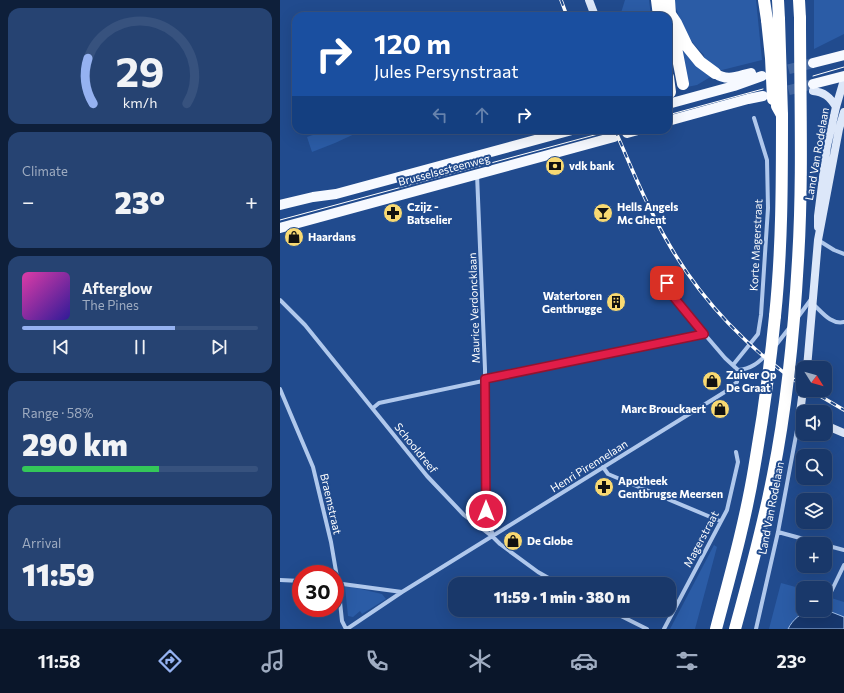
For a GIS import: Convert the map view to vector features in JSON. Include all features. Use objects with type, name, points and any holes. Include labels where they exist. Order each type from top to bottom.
[{"type":"highway","points":[[657,0],[663,12]]},
{"type":"highway","points":[[665,12],[669,0]]},
{"type":"highway","points":[[764,0],[773,99],[782,115]]},
{"type":"highway","points":[[716,629],[736,552],[754,471],[768,378],[778,279],[782,208],[782,115],[778,0]]},
{"type":"highway","points":[[735,629],[755,557],[773,474],[787,380],[798,260],[800,206],[799,0]]},
{"type":"highway","points":[[672,20],[676,23],[687,46],[700,62],[715,73]]},
{"type":"highway","points":[[672,44],[683,84]]},
{"type":"main road","points":[[813,63],[844,55]]},
{"type":"main road","points":[[672,100],[686,100],[762,76],[751,73],[727,78],[715,73]]},
{"type":"main road","points":[[813,88],[844,76]]},
{"type":"main road","points":[[683,84],[689,115]]},
{"type":"main road","points":[[672,120],[763,96]]},
{"type":"main road","points":[[672,103],[679,112],[689,115]]},
{"type":"main road","name":"Brusselsesteenweg","points":[[280,205],[313,197],[336,194],[557,134]]},
{"type":"main road","name":"Brusselsesteenweg","points":[[280,228],[614,137]]},
{"type":"street","points":[[589,0],[594,12]]},
{"type":"street","name":"Land Van Rodelaan","points":[[819,236],[819,204],[827,146],[844,80]]},
{"type":"street","points":[[813,88],[828,96],[836,107]]},
{"type":"street","name":"Land Van Rodelaan","points":[[808,361],[819,236],[844,112]]},
{"type":"street","name":"Korte Magerstraat","points":[[732,365],[758,334],[761,315],[768,208],[767,160],[754,118]]},
{"type":"street","name":"Maurice Verdoncklaan","points":[[477,174],[485,379],[486,511],[493,537]]},
{"type":"street","points":[[819,236],[834,250],[844,254]]},
{"type":"street","points":[[667,283],[672,295],[704,334],[738,370],[747,370],[762,359],[813,300],[831,320],[839,323],[844,322]]},
{"type":"street","name":"Schooldreef","points":[[280,300],[305,325],[427,476],[464,515],[500,544],[547,577]]},
{"type":"street","points":[[373,408],[379,403],[485,379],[704,334]]},
{"type":"street","name":"Henri Pirennelaan","points":[[346,629],[402,592],[733,387],[737,382],[738,370]]},
{"type":"street","name":"Braemstraat","points":[[280,389],[313,467],[327,522],[333,565]]},
{"type":"street","points":[[832,428],[844,433]]},
{"type":"street","name":"Land Van Rodelaan","points":[[756,629],[797,441]]},
{"type":"street","name":"Magerstraat","points":[[664,629],[729,504],[738,462],[736,452]]},
{"type":"street","points":[[604,468],[608,474],[720,521]]},
{"type":"street","points":[[778,532],[796,537]]},
{"type":"street","points":[[832,547],[844,550]]},
{"type":"street","points":[[832,590],[844,565]]},
{"type":"street","points":[[280,580],[292,581]]},
{"type":"street","points":[[344,584],[402,592]]},
{"type":"street","name":"Braemstraat","points":[[341,617],[346,629]]},
{"type":"street","points":[[623,617],[647,629]]},
{"type":"shaded area","points":[[625,0],[649,0],[650,12],[621,12]]},
{"type":"shaded area","points":[[674,0],[756,0],[762,60],[718,71],[704,62],[704,55],[693,43],[681,23]]},
{"type":"shaded area","points":[[814,0],[844,0],[844,34],[814,49]]},
{"type":"shaded area","points":[[677,40],[692,60],[712,76],[697,85],[687,87]]},
{"type":"shaded area","points":[[316,134],[354,134],[312,152],[307,137]]},
{"type":"shaded area","points":[[714,545],[717,547],[695,629],[670,629]]},
{"type":"shaded area","points":[[781,583],[796,587],[796,617],[832,617],[832,598],[844,602],[844,629],[769,629]]},
{"type":"shaded area","points":[[345,587],[352,587],[382,594],[386,599],[362,614],[360,611],[353,617],[348,616]]},
{"type":"shaded area","points":[[832,612],[844,617],[844,629],[788,629],[792,622],[798,617],[832,617]]},
{"type":"tunnel","points":[[774,73],[813,63]]},
{"type":"tunnel","points":[[774,94],[813,84]]},
{"type":"tram line","points":[[813,76],[844,67]]},
{"type":"tram line","points":[[672,114],[763,89]]},
{"type":"tram line","points":[[280,220],[598,134]]},
{"type":"railway","points":[[561,0],[566,12]]},
{"type":"railway","points":[[617,134],[655,218],[670,246],[697,286],[728,323],[764,357],[796,381]]},
{"type":"railway","points":[[822,397],[844,410]]},
{"type":"place","name":"vdk bank","points":[[555,166]]},
{"type":"place","name":"Czijz - Batselier","points":[[393,213]]},
{"type":"place","name":"Hells Angels Mc Ghent","points":[[603,213]]},
{"type":"place","name":"Haardans","points":[[294,237]]},
{"type":"place","name":"Watertoren Gentbrugge","points":[[616,302]]},
{"type":"place","name":"Zuiver Op De Graat","points":[[712,381]]},
{"type":"place","name":"Marc Brouckaert","points":[[720,409]]},
{"type":"place","name":"Apotheek Gentbrugse Meersen","points":[[604,487]]},
{"type":"place","name":"De Globe","points":[[513,541]]},
{"type":"route","points":[[486,511],[485,379],[704,334],[672,295],[667,283]]}]
